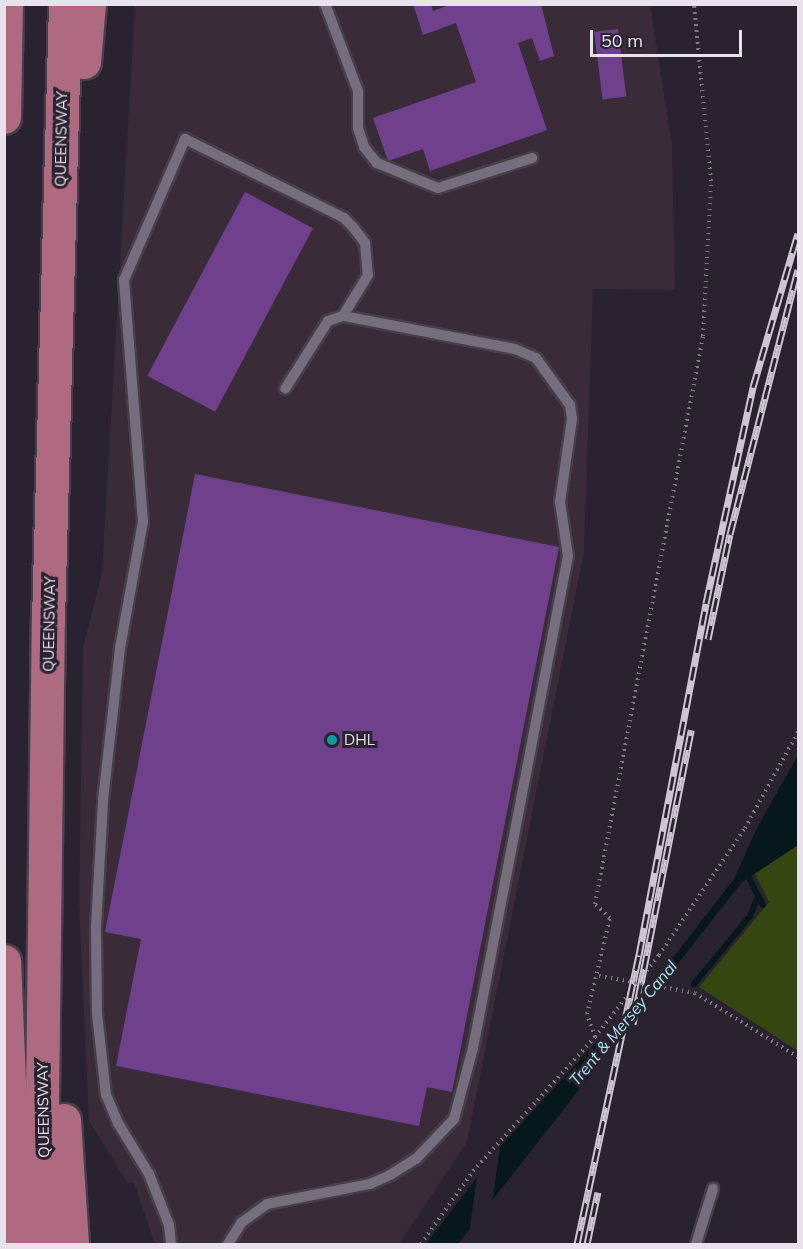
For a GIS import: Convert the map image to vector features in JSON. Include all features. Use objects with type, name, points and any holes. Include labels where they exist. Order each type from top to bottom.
[{"type":"highway","points":[[4,117],[6,4]]},
{"type":"highway","name":"QUEENSWAY","points":[[46,1245],[42,1098],[48,620],[65,4]]},
{"type":"highway","points":[[55,385],[89,4]]},
{"type":"highway","points":[[48,620],[57,971],[72,1245]]},
{"type":"highway","name":"QUEENSWAY","points":[[4,961],[16,1245]]},
{"type":"lane","points":[[325,4],[358,91],[358,128],[364,147],[377,163],[438,188],[532,158]]},
{"type":"lane","points":[[171,1245],[169,1225],[153,1184],[118,1123],[106,1095],[97,1013],[96,937],[103,800],[120,648],[143,522],[124,280],[185,139],[344,218],[353,227],[365,243],[369,275],[344,316]]},
{"type":"lane","points":[[228,1245],[247,1218],[267,1204],[370,1184],[390,1174],[416,1159],[454,1119],[473,1047],[568,556],[560,502],[572,418],[570,405],[536,358],[515,349],[344,316],[328,321],[285,389]]},
{"type":"lane","points":[[696,1245],[713,1189]]},
{"type":"path","points":[[595,1037],[587,1014],[599,976],[610,918],[595,904],[703,336],[711,181],[694,4]]},
{"type":"path","points":[[421,1245],[473,1172],[595,1037],[707,887],[745,828],[798,732]]},
{"type":"path","points":[[599,976],[695,993],[798,1057]]},
{"type":"shaded area","points":[[135,5],[650,5],[672,145],[675,290],[593,289],[584,552],[467,1142],[399,1244],[155,1244],[134,1183],[127,1182],[89,1121],[79,906],[83,648],[102,573]]},
{"type":"green space","points":[[798,845],[798,1051],[699,987],[769,902],[755,874]]},
{"type":"water","name":"Trent & Mersey Canal","points":[[798,755],[798,845],[742,882],[458,1244],[426,1244],[499,1148],[668,964],[734,879],[757,828]]},
{"type":"pier","points":[[667,961],[666,966],[676,971],[590,1084],[599,1036]]},
{"type":"pier","points":[[501,1141],[492,1203],[469,1234],[478,1169]]},
{"type":"building","points":[[413,4],[431,4],[433,11],[452,4],[541,4],[554,56],[540,61],[532,38],[518,43],[547,130],[430,171],[423,149],[388,161],[373,118],[476,82],[456,23],[423,35]]},
{"type":"building","points":[[618,29],[626,96],[602,99],[594,32]]},
{"type":"building","points":[[245,192],[313,228],[215,412],[147,376]]},
{"type":"building","name":"DHL","points":[[195,474],[559,547],[452,1092],[427,1087],[419,1126],[116,1066],[141,939],[105,932]]},
{"type":"waterway","points":[[746,872],[763,905]]},
{"type":"waterway","points":[[694,984],[750,916],[758,896]]},
{"type":"railway","points":[[577,1244],[639,955],[706,603],[753,387],[798,233]]},
{"type":"railway","points":[[708,639],[730,534],[798,270]]},
{"type":"railway","points":[[633,1024],[691,730]]},
{"type":"railway","points":[[587,1244],[598,1192]]},
{"type":"place","name":"DHL","points":[[332,740]]}]
